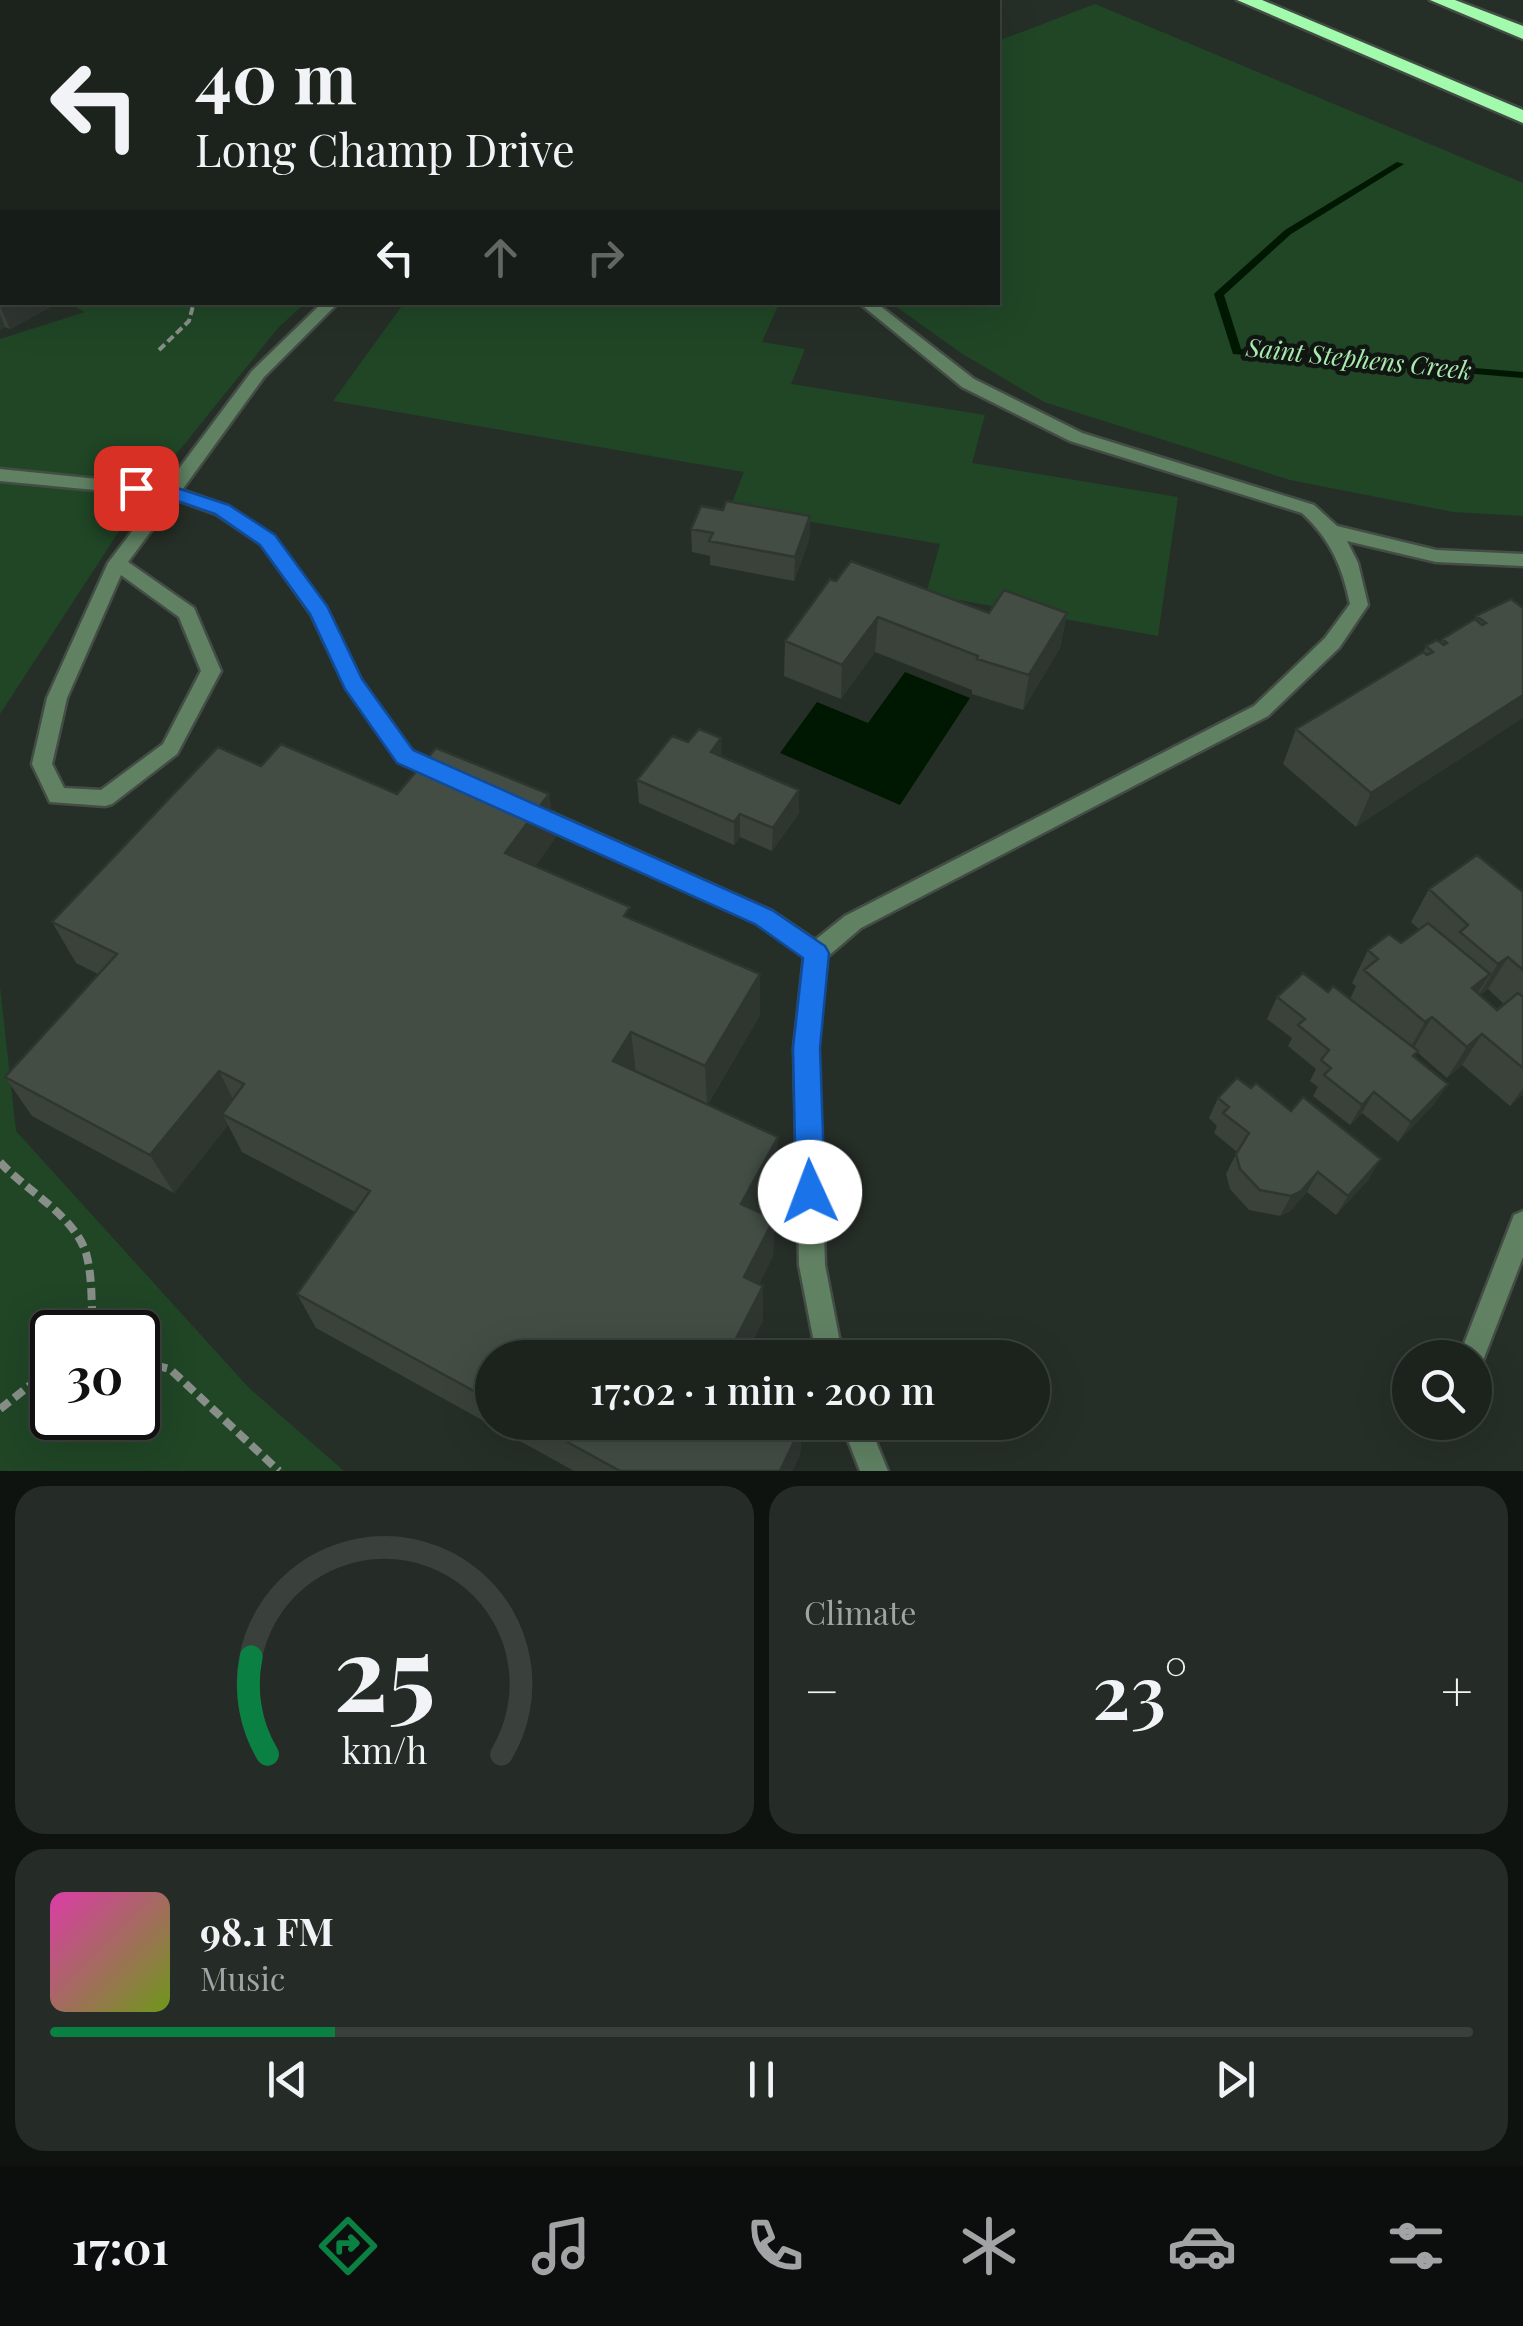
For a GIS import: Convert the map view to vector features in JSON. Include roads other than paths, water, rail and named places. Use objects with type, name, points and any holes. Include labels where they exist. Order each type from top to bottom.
[{"type":"highway","points":[[1246,0],[1523,117]]},
{"type":"highway","points":[[1439,0],[1523,33]]},
{"type":"street","points":[[117,563],[187,614],[210,671],[170,749],[104,798],[57,796],[42,764],[57,698],[117,563],[258,374],[329,305]]},
{"type":"street","points":[[827,1340],[812,1264],[806,1048],[816,953],[853,922],[1260,711],[1332,644],[1359,604],[1350,560],[1335,532],[1308,509],[1076,437],[968,383],[926,354],[869,305]]},
{"type":"street","points":[[0,474],[171,492],[222,510],[268,540],[319,612],[353,683],[405,756],[459,780]]},
{"type":"street","points":[[1335,532],[1436,556],[1523,560]]},
{"type":"street","points":[[513,805],[764,917],[816,953]]},
{"type":"street","points":[[1477,1340],[1523,1223]]},
{"type":"street","points":[[861,1440],[874,1471]]},
{"type":"waterway","name":"Saint Stephens Creek","points":[[1400,164],[1288,232],[1219,294],[1237,352],[1523,375]]}]
